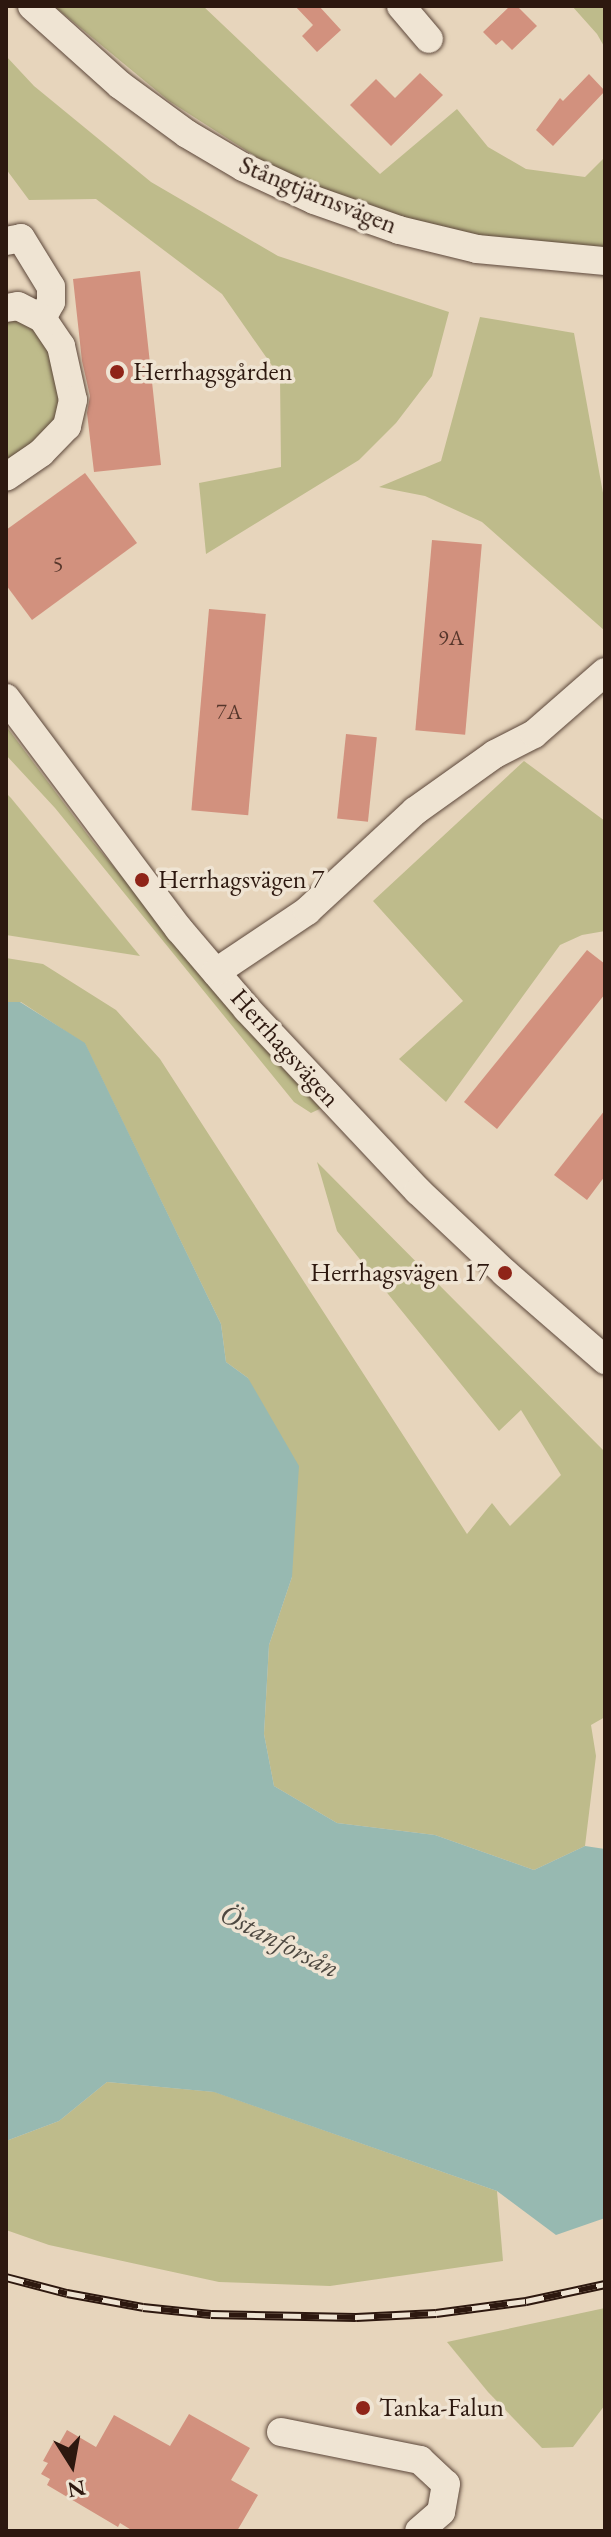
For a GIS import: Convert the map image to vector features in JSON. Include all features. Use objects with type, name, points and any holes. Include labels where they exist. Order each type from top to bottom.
[{"type":"street","name":"Stångtjärnsvägen","points":[[32,6],[120,85],[187,134],[243,167],[314,200],[399,230],[477,249],[605,261]]},
{"type":"street","points":[[401,6],[429,39]]},
{"type":"street","points":[[6,241],[21,238],[51,287],[51,302],[42,318]]},
{"type":"street","points":[[6,308],[18,306],[42,318],[61,346],[73,400],[67,426],[41,453],[6,477]]},
{"type":"street","points":[[216,972],[307,911],[415,811],[495,754],[534,734],[605,672]]},
{"type":"street","name":"Herrhagsvägen","points":[[6,698],[89,811],[216,972],[418,1191],[605,1360]]},
{"type":"street","points":[[281,2432],[420,2460],[446,2484],[441,2512],[419,2531]]},
{"type":"shaded area","points":[[54,6],[203,6],[380,174],[457,109],[488,147],[526,169],[585,177],[605,157],[605,250],[492,241],[367,207],[269,165],[169,101]]},
{"type":"shaded area","points":[[572,6],[605,6],[605,48],[597,34]]},
{"type":"shaded area","points":[[6,56],[34,86],[151,182],[278,256],[449,312],[432,376],[396,423],[359,460],[206,554],[199,483],[281,467],[280,377],[222,294],[96,199],[29,200],[6,169]]},
{"type":"shaded area","points":[[6,312],[24,315],[62,366],[59,425],[6,464]]},
{"type":"shaded area","points":[[480,317],[574,333],[605,504],[605,631],[482,522],[425,496],[379,487],[441,461]]},
{"type":"shaded area","points":[[6,726],[93,842],[271,1054],[292,1078],[328,1105],[311,1113],[294,1102],[55,808],[6,755]]},
{"type":"shaded area","points":[[524,761],[605,821],[605,931],[582,935],[560,945],[446,1102],[399,1059],[463,1001],[373,901]]},
{"type":"shaded area","points":[[6,793],[11,798],[140,956],[6,935]]},
{"type":"shaded area","points":[[6,958],[43,964],[116,1010],[160,1059],[467,1534],[492,1503],[510,1526],[561,1475],[521,1410],[499,1431],[337,1231],[317,1162],[605,1452],[605,1717],[591,1725],[596,1756],[585,1846],[534,1870],[435,1835],[337,1823],[274,1786],[264,1734],[269,1645],[292,1577],[248,1378],[226,1362],[221,1324],[85,1044],[21,1002],[6,1002]]},
{"type":"shaded area","points":[[107,2082],[215,2092],[497,2191],[503,2261],[330,2286],[219,2282],[49,2245],[6,2230],[6,2141],[59,2121]]},
{"type":"shaded area","points":[[605,2308],[605,2405],[573,2447],[542,2448],[488,2392],[447,2342]]},
{"type":"water","name":"Östanforsån","points":[[6,1002],[20,1002],[85,1043],[221,1324],[226,1362],[248,1378],[299,1466],[292,1577],[269,1645],[264,1734],[274,1786],[337,1823],[435,1835],[534,1870],[585,1846],[605,1849],[605,2218],[556,2235],[497,2191],[214,2092],[107,2082],[59,2121],[6,2141]]},
{"type":"building","points":[[295,6],[319,6],[341,30],[317,52],[302,36],[313,25]]},
{"type":"building","points":[[510,6],[517,6],[537,26],[512,50],[502,40],[496,45],[483,32]]},
{"type":"building","points":[[420,73],[443,95],[391,146],[350,105],[376,79],[395,98]]},
{"type":"building","points":[[589,74],[605,91],[553,146],[536,130],[560,98],[563,101]]},
{"type":"building","name":"Herrhagsgården","points":[[140,271],[161,465],[94,472],[87,413],[90,396],[82,361],[73,279]]},
{"type":"building","points":[[85,473],[137,543],[32,620],[6,585],[6,530]]},
{"type":"building","points":[[432,540],[482,544],[465,735],[415,730]]},
{"type":"building","points":[[209,609],[266,614],[248,815],[191,810]]},
{"type":"building","points":[[346,734],[377,737],[368,822],[337,819]]},
{"type":"building","points":[[587,950],[605,964],[605,994],[497,1129],[464,1102]]},
{"type":"building","points":[[605,1110],[605,1176],[587,1200],[554,1175]]},
{"type":"building","points":[[189,2414],[250,2448],[231,2480],[258,2495],[237,2531],[133,2531],[120,2523],[118,2527],[47,2485],[50,2479],[41,2474],[48,2463],[43,2461],[54,2441],[59,2444],[67,2430],[96,2447],[114,2415],[170,2446]]},
{"type":"railway","points":[[6,2277],[67,2293],[143,2307],[211,2314],[356,2317],[436,2313],[526,2301],[605,2284]]},
{"type":"place","name":"Herrhagsgården","points":[[117,372]]},
{"type":"place","name":"Herrhagsvägen 7","points":[[142,880]]},
{"type":"place","name":"Herrhagsvägen 17","points":[[505,1273]]},
{"type":"place","name":"Tanka-Falun","points":[[363,2408]]}]
